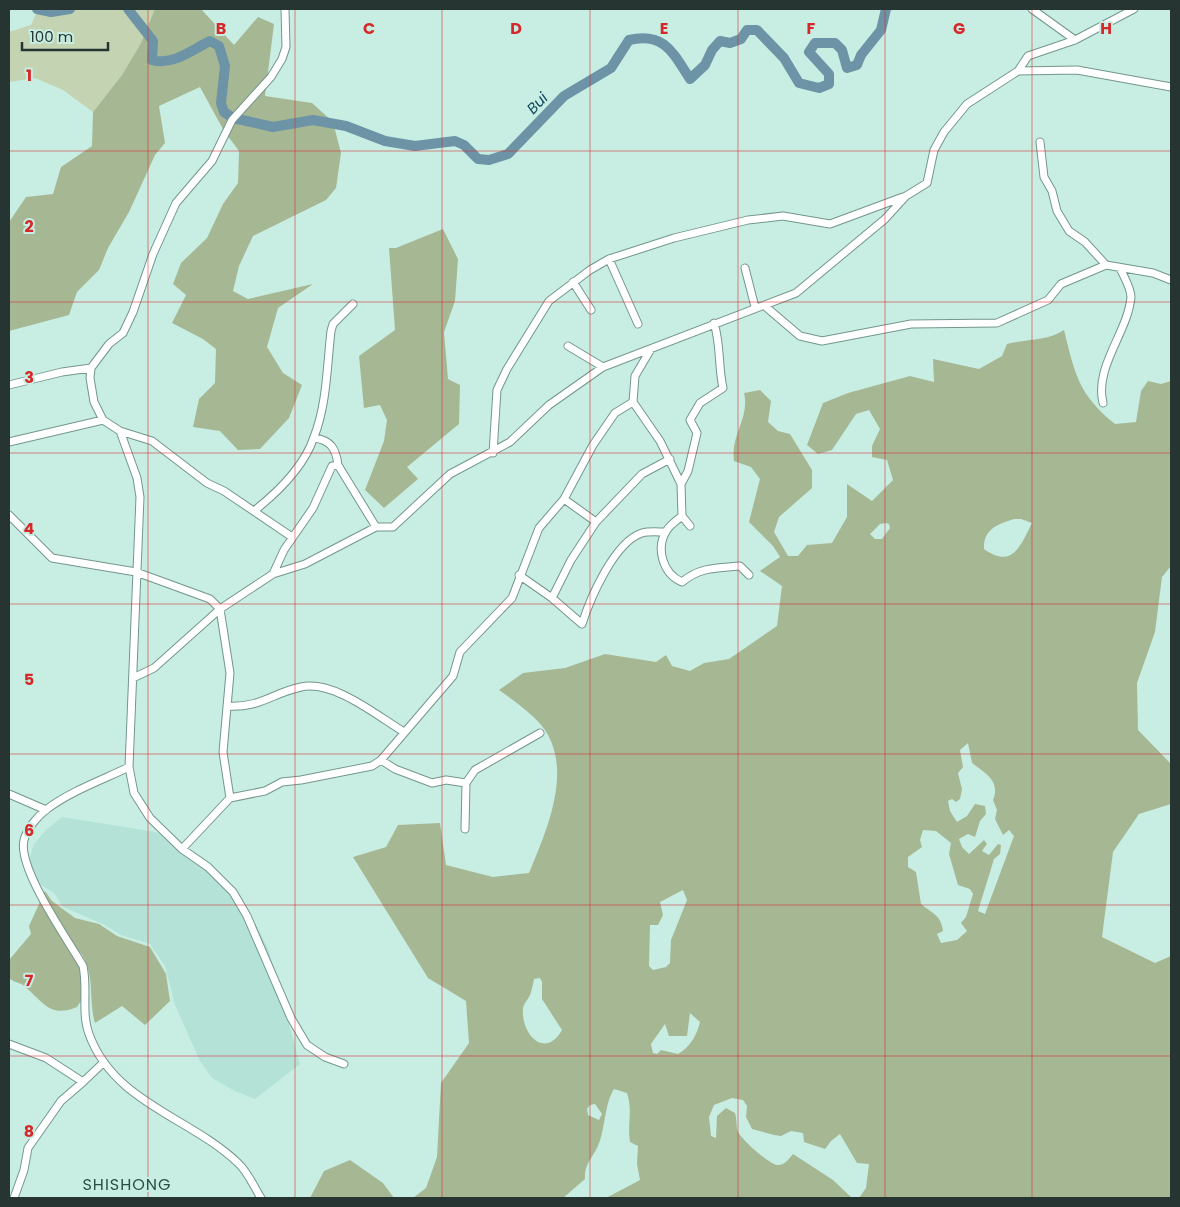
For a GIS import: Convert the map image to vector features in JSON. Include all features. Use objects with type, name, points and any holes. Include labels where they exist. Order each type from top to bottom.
[{"type":"street","points":[[285,9],[286,48],[282,59],[271,76],[232,120],[212,162],[176,203],[169,216],[133,312],[123,333],[109,344],[91,368],[90,378],[94,402],[103,420],[120,431],[152,441],[207,483],[254,511],[292,537]]},
{"type":"street","points":[[1032,9],[1075,40]]},
{"type":"street","points":[[493,453],[497,390],[507,370],[549,302],[573,282],[609,259],[674,238],[748,220],[783,216],[830,224],[906,196],[926,183],[934,150],[944,132],[967,104],[1018,71],[1028,56],[1075,40],[1134,9]]},
{"type":"street","points":[[1018,71],[1077,70],[1171,87]]},
{"type":"street","points":[[1040,142],[1044,177],[1052,191],[1057,211],[1068,231],[1085,242],[1106,265]]},
{"type":"street","points":[[133,678],[154,668],[220,609],[273,574],[305,564],[376,527],[393,527],[450,474],[493,453],[510,442],[549,405],[603,367],[755,307],[766,306],[796,293],[814,280],[885,219],[906,196]]},
{"type":"street","points":[[609,259],[638,324]]},
{"type":"street","points":[[766,306],[800,336],[822,341],[911,324],[997,323],[1048,300],[1061,284],[1106,265],[1154,273],[1171,280]]},
{"type":"street","points":[[745,268],[755,307]]},
{"type":"street","points":[[1103,403],[1101,384],[1103,373],[1116,344],[1131,297],[1120,268]]},
{"type":"street","points":[[573,282],[592,310]]},
{"type":"street","points":[[254,511],[275,495],[296,469],[314,438],[322,406],[331,330],[333,324],[353,304]]},
{"type":"street","points":[[690,526],[682,516],[682,484],[688,471],[697,433],[690,420],[700,403],[723,388],[720,377],[721,355],[714,323]]},
{"type":"street","points":[[568,346],[603,367]]},
{"type":"street","points":[[651,348],[635,376],[633,402],[670,460],[682,484]]},
{"type":"street","points":[[9,385],[62,372],[91,368]]},
{"type":"street","points":[[182,850],[230,798],[265,791],[282,782],[372,766],[381,760],[453,676],[460,652],[512,598],[539,528],[564,499],[593,445],[615,414],[633,402]]},
{"type":"street","points":[[9,442],[103,420]]},
{"type":"street","points":[[120,431],[137,478],[140,497],[129,767],[134,793],[150,818],[182,850],[208,867],[233,892],[247,916],[291,1018],[307,1045],[325,1057],[344,1064]]},
{"type":"street","points":[[314,438],[325,439],[332,446],[337,454],[338,465],[376,527]]},
{"type":"street","points":[[552,598],[571,560],[596,522],[642,474],[670,460]]},
{"type":"street","points":[[273,574],[292,537],[313,508],[332,466],[338,465]]},
{"type":"street","points":[[564,499],[596,522]]},
{"type":"street","points":[[9,515],[52,558],[136,572],[210,599],[220,609],[230,673],[223,752],[230,798]]},
{"type":"street","points":[[682,516],[665,532],[661,558],[667,572],[676,580],[682,582],[690,575],[712,567],[740,566],[748,575]]},
{"type":"street","points":[[520,575],[552,598],[582,624],[594,591],[620,551],[634,537],[643,532],[665,532]]},
{"type":"street","points":[[227,706],[256,705],[300,687],[325,687],[339,692],[404,732]]},
{"type":"street","points":[[465,829],[466,783],[475,770],[540,733]]},
{"type":"street","points":[[381,760],[396,769],[432,783],[446,780],[466,783]]},
{"type":"street","points":[[129,767],[81,790],[46,810],[28,831],[24,841],[25,859],[30,876],[83,966],[87,982],[86,1017],[88,1033],[103,1064],[135,1094],[223,1151],[240,1165],[261,1198]]},
{"type":"street","points":[[9,794],[46,810]]},
{"type":"street","points":[[9,1044],[46,1058],[83,1082]]},
{"type":"street","points":[[14,1198],[24,1170],[28,1148],[61,1101],[103,1064]]},
{"type":"shaded area","points":[[62,817],[156,832],[206,864],[237,891],[268,948],[300,1064],[255,1099],[235,1091],[212,1078],[200,1061],[175,1005],[165,966],[150,944],[121,935],[105,925],[63,907],[54,893],[30,878],[29,860],[34,844],[47,829]]},
{"type":"green space","points":[[38,9],[155,9],[141,43],[122,75],[93,112],[63,90],[35,78],[9,82],[9,32],[31,25]]},
{"type":"green space","points":[[155,9],[201,9],[234,45],[258,17],[274,24],[265,96],[312,103],[333,122],[341,153],[336,188],[326,200],[253,236],[239,266],[233,291],[248,299],[313,284],[278,308],[267,347],[283,373],[302,385],[289,418],[260,449],[238,450],[220,431],[193,427],[199,399],[215,383],[216,349],[203,339],[172,323],[186,295],[173,284],[181,263],[207,238],[223,204],[238,183],[239,151],[224,131],[200,87],[159,106],[165,143],[155,155],[129,212],[108,248],[99,270],[77,292],[69,315],[9,331],[9,222],[26,197],[53,194],[61,167],[92,146],[93,112],[122,75],[141,43]]},
{"type":"green space","points":[[443,229],[458,259],[455,301],[444,332],[448,379],[460,385],[459,424],[407,467],[418,479],[384,508],[365,490],[384,441],[387,420],[380,405],[364,408],[359,356],[395,330],[389,248],[396,248]]},
{"type":"green space","points":[[1064,330],[1075,371],[1086,393],[1093,403],[1115,424],[1136,422],[1141,391],[1148,381],[1161,384],[1171,381],[1171,566],[1162,577],[1155,632],[1137,683],[1138,730],[1171,764],[1171,804],[1139,814],[1113,852],[1102,937],[1155,963],[1171,956],[1171,1198],[859,1198],[866,1188],[869,1164],[857,1163],[840,1134],[825,1149],[804,1142],[803,1133],[791,1131],[781,1136],[752,1129],[746,1117],[747,1106],[743,1100],[732,1098],[714,1105],[709,1117],[711,1136],[716,1138],[717,1116],[726,1108],[735,1113],[737,1130],[740,1136],[768,1161],[777,1165],[782,1164],[793,1154],[833,1180],[852,1198],[606,1198],[640,1180],[637,1164],[638,1146],[630,1142],[629,1099],[627,1093],[614,1089],[610,1096],[599,1143],[586,1167],[585,1179],[563,1198],[413,1198],[426,1188],[437,1157],[441,1083],[469,1043],[466,1001],[428,978],[353,857],[386,847],[398,825],[440,823],[446,865],[493,877],[529,873],[543,839],[554,802],[557,764],[553,747],[545,730],[524,708],[499,690],[523,673],[565,668],[605,654],[656,662],[666,655],[672,666],[690,671],[704,663],[729,659],[777,626],[782,586],[760,571],[780,557],[773,546],[749,522],[760,479],[751,467],[734,461],[735,443],[744,411],[744,393],[760,390],[771,401],[768,422],[778,431],[790,434],[812,470],[812,488],[779,517],[774,532],[788,556],[798,556],[807,545],[832,543],[847,517],[847,484],[872,501],[893,480],[887,460],[872,457],[872,446],[880,429],[869,410],[856,414],[832,450],[818,454],[807,445],[823,403],[848,393],[910,376],[934,382],[933,359],[979,369],[1002,356],[1007,344],[1058,334]],"holes":[[[1014,519],[1021,519],[1032,523],[1019,547],[1008,556],[1002,557],[984,549],[984,542],[989,532],[1002,523]],[[880,524],[889,524],[890,528],[882,539],[875,539],[870,534]],[[968,743],[972,763],[990,778],[995,788],[993,800],[997,810],[995,819],[1003,835],[1009,830],[1014,836],[985,914],[978,911],[994,859],[1000,854],[1001,845],[998,844],[989,855],[982,851],[987,844],[984,840],[969,854],[962,847],[959,839],[968,834],[975,837],[980,821],[986,814],[985,806],[975,804],[967,816],[957,822],[950,811],[948,801],[952,799],[956,802],[960,799],[962,789],[958,773],[963,767],[960,750]],[[923,830],[936,831],[951,843],[949,854],[958,885],[970,889],[973,894],[966,917],[961,923],[967,931],[957,940],[941,943],[937,934],[943,931],[940,921],[936,915],[921,904],[916,872],[908,867],[908,857],[922,847],[920,840]],[[683,890],[687,900],[671,940],[670,963],[666,967],[653,970],[649,966],[650,925],[658,925],[663,915],[660,902]],[[540,978],[542,982],[542,999],[562,1030],[555,1039],[548,1043],[535,1040],[526,1027],[523,1018],[523,1007],[530,995],[534,979]],[[690,1013],[700,1022],[692,1040],[678,1054],[661,1050],[657,1054],[653,1053],[651,1044],[665,1024],[669,1036],[687,1036]],[[595,1104],[602,1114],[599,1120],[588,1115],[587,1109],[590,1105]]]},
{"type":"green space","points":[[45,891],[52,901],[75,918],[99,924],[117,936],[150,947],[166,974],[170,1001],[145,1025],[122,1006],[95,1023],[90,977],[85,960],[80,952],[73,952],[80,966],[85,986],[84,993],[77,1007],[59,1011],[53,1009],[41,1002],[23,985],[9,978],[9,960],[31,934],[29,926]]},
{"type":"green space","points":[[350,1160],[383,1183],[394,1198],[310,1198],[324,1171]]},
{"type":"waterway","name":"Bui","points":[[37,9],[51,12],[70,9]]},
{"type":"waterway","name":"Bui","points":[[128,9],[153,41],[152,60],[167,61],[174,59],[210,41],[219,46],[225,66],[221,103],[224,112],[233,118],[273,127],[313,120],[346,126],[385,141],[415,146],[455,141],[464,145],[478,159],[489,160],[508,154],[564,96],[611,68],[629,40],[641,38],[660,42],[673,53],[690,79],[705,65],[712,50],[720,41],[730,43],[741,39],[747,30],[757,30],[784,58],[799,83],[819,88],[829,84],[829,74],[809,52],[815,43],[835,43],[842,50],[847,68],[857,65],[861,55],[881,30],[886,9]]},
{"type":"district","name":"SHISHONG","points":[[127,1184]]}]
